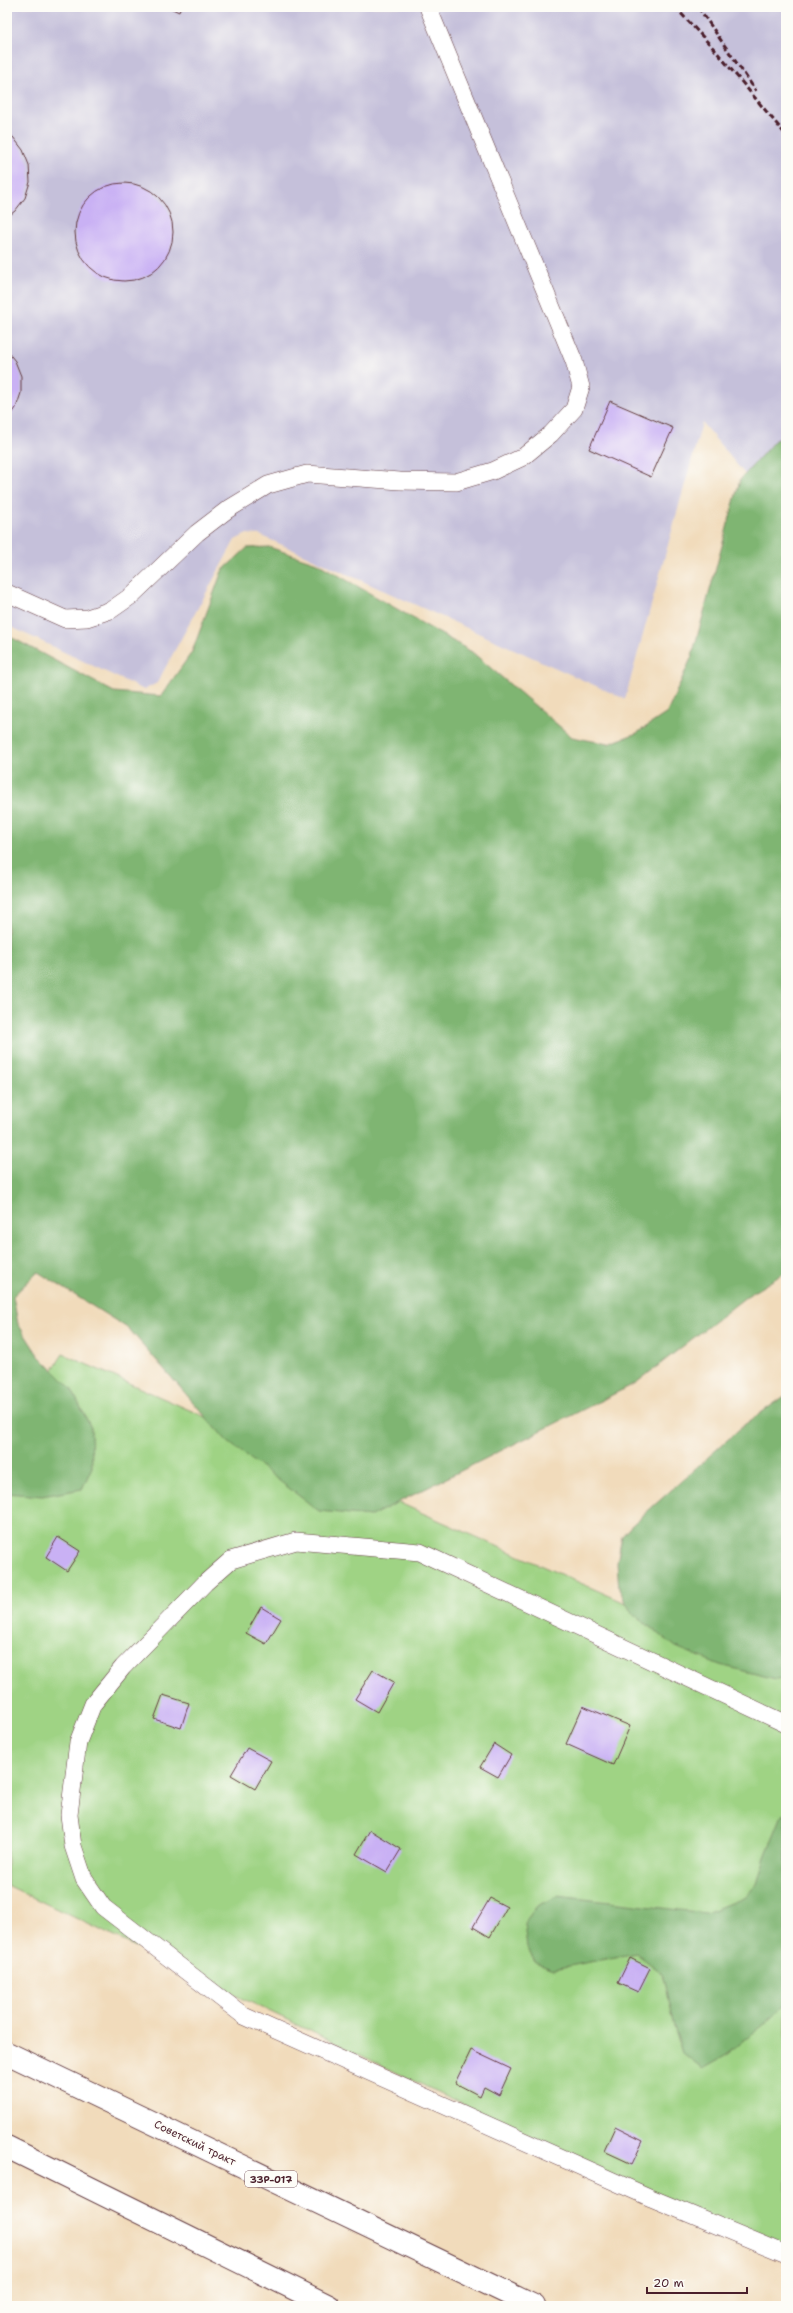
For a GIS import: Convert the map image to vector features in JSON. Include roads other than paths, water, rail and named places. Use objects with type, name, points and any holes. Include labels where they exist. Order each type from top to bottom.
[{"type":"highway","name":"Советский тракт","points":[[7,2053],[534,2306]]},
{"type":"highway","points":[[7,2148],[329,2306]]},
{"type":"lane","points":[[7,594],[65,619],[87,618],[111,610],[131,596],[197,533],[227,510],[268,485],[307,474],[400,481],[456,482],[493,471],[523,457],[551,434],[574,408],[582,387],[574,361],[428,7]]},
{"type":"lane","points":[[786,1724],[420,1552],[296,1541],[231,1560],[205,1583],[123,1667],[93,1704],[78,1742],[69,1815],[73,1846],[84,1879],[103,1906],[244,2016],[651,2198],[786,2254]]},
{"type":"railway","points":[[675,7],[715,50],[786,135]]},
{"type":"railway","points":[[698,7],[756,91]]}]
